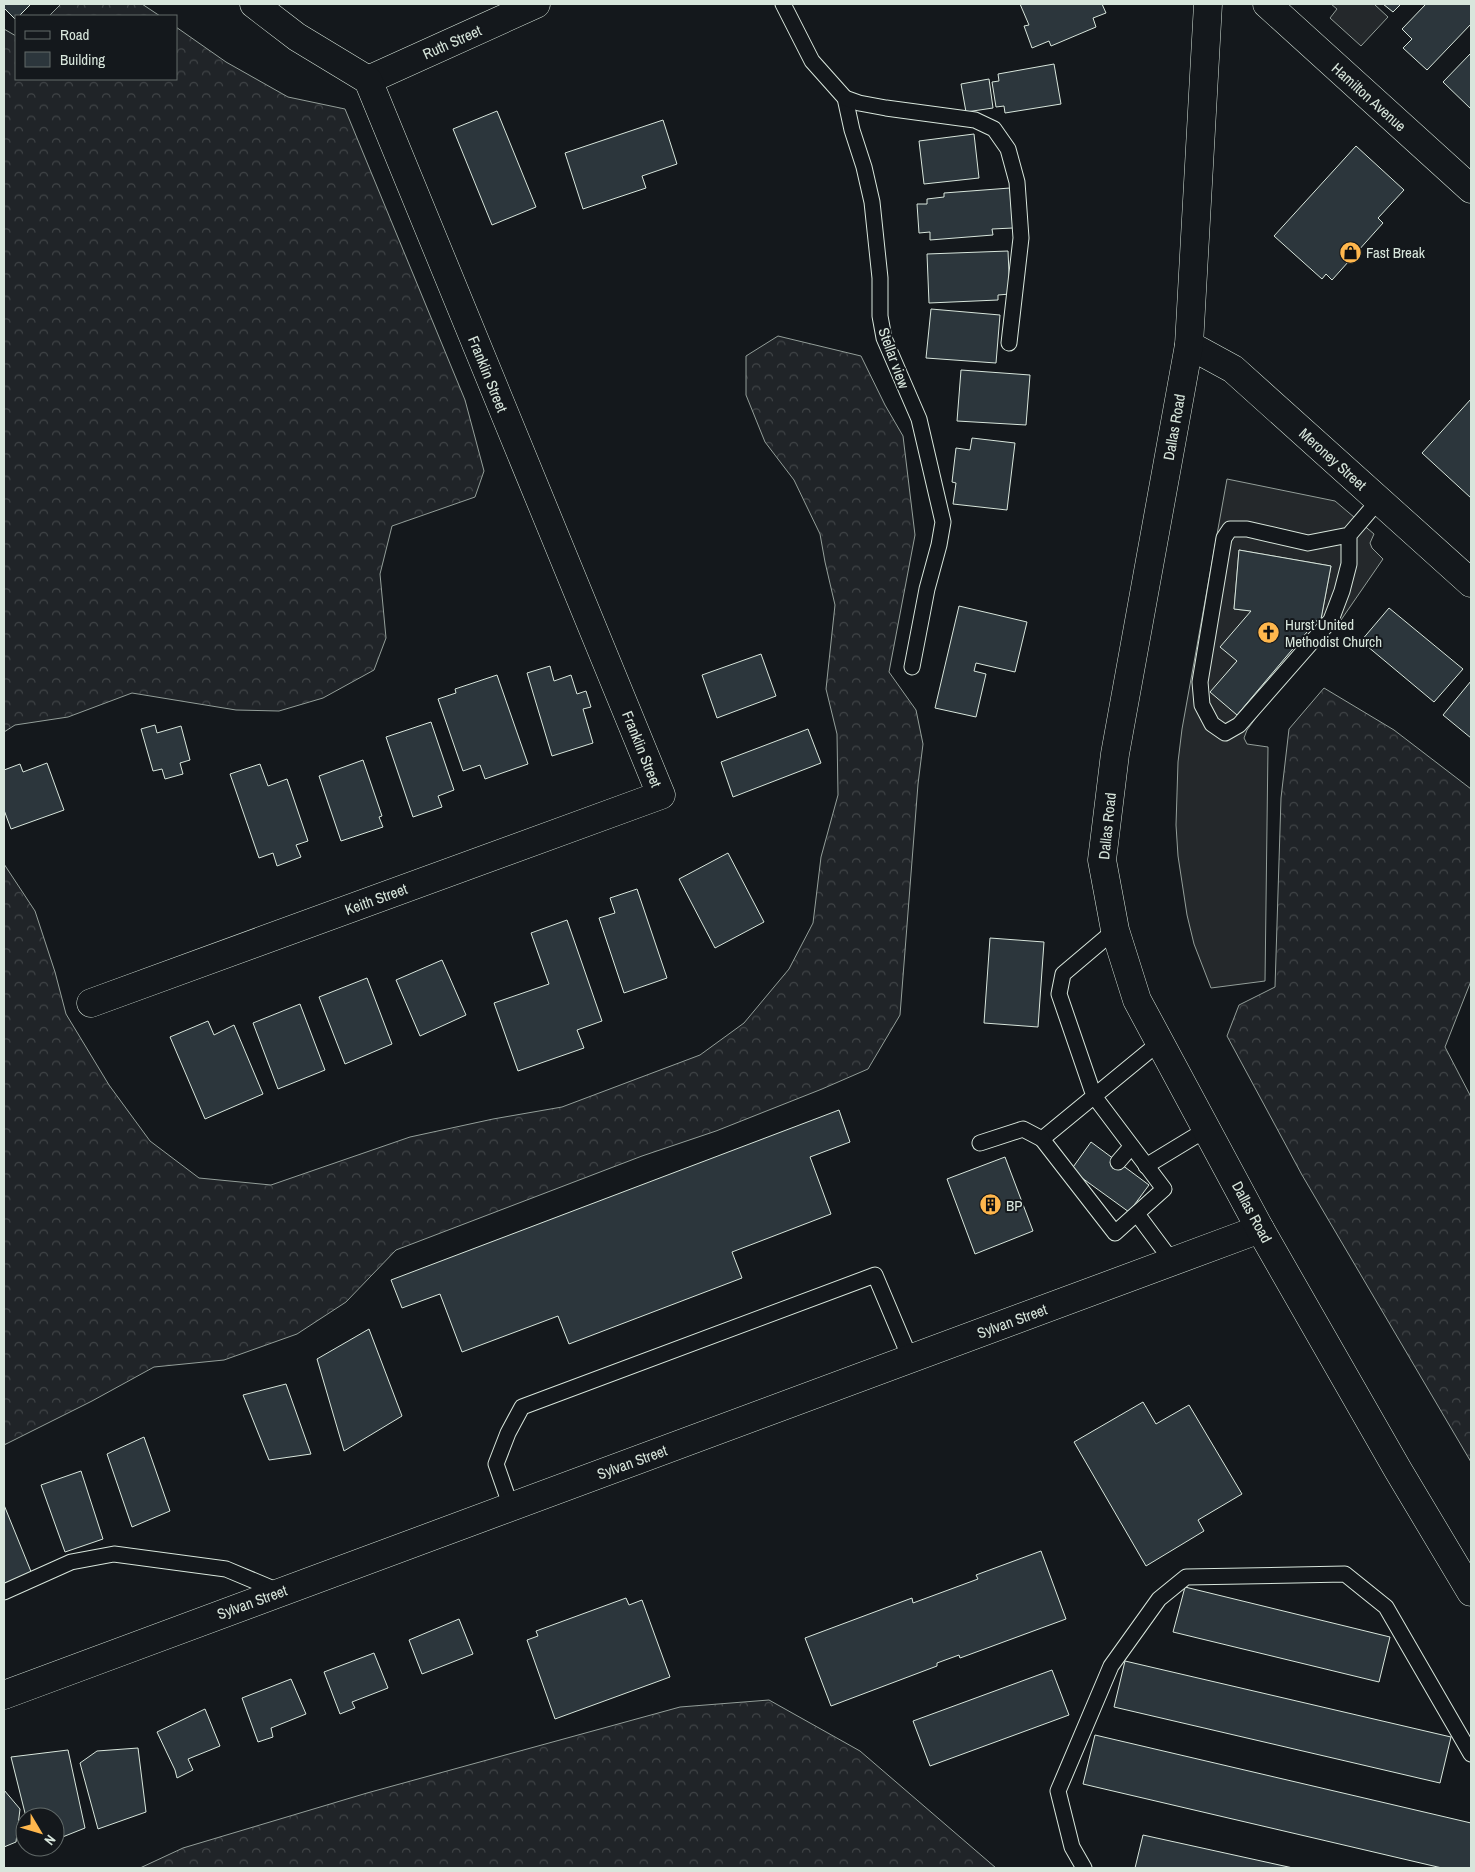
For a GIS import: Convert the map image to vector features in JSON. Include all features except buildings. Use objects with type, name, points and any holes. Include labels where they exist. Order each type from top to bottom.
[{"type":"street","points":[[254,4],[297,37],[368,80]]},
{"type":"street","name":"Ruth Street","points":[[368,80],[536,4]]},
{"type":"street","name":"Dallas Road","points":[[1208,4],[1189,345],[1115,754],[1102,860],[1116,930],[1137,1000],[1260,1229],[1398,1470],[1471,1592]]},
{"type":"street","name":"Hamilton Avenue","points":[[1267,4],[1471,189]]},
{"type":"street","name":"Franklin Street","points":[[368,80],[660,795]]},
{"type":"street","name":"Meroney Street","points":[[1189,345],[1233,369],[1471,583]]},
{"type":"street","name":"Keith Street","points":[[91,1003],[660,795]]},
{"type":"street","name":"Sylvan Street","points":[[4,1695],[1260,1229]]},
{"type":"lane","name":"Stellar view","points":[[783,4],[812,61],[845,98],[872,202],[880,278],[880,316],[884,338],[919,420],[943,522],[927,589],[912,667]]},
{"type":"lane","points":[[845,98],[859,103],[886,108],[975,120],[994,129],[1008,149],[1017,182],[1021,238],[1009,343]]},
{"type":"lane","points":[[1349,535],[1349,564],[1342,591],[1331,620],[1239,725],[1225,733],[1212,724],[1202,705],[1200,682],[1224,538],[1230,529],[1247,528],[1308,543],[1349,535],[1379,500]]},
{"type":"lane","points":[[980,1143],[1023,1129],[1042,1138],[1090,1192],[1115,1233],[1164,1189],[1094,1096],[1059,994],[1063,974],[1116,930]]},
{"type":"lane","points":[[1042,1138],[1160,1042]]},
{"type":"lane","points":[[1146,1166],[1207,1129]]},
{"type":"lane","points":[[1118,1162],[1131,1147]]},
{"type":"lane","points":[[1137,1214],[1172,1261]]},
{"type":"lane","points":[[511,1507],[496,1464],[508,1434],[522,1407],[875,1275],[910,1358]]},
{"type":"lane","points":[[4,1592],[71,1562],[114,1554],[226,1568],[281,1592]]},
{"type":"lane","points":[[1084,1868],[1072,1847],[1058,1791],[1111,1666],[1159,1598],[1186,1576],[1345,1574],[1386,1607],[1471,1754]]},
{"type":"green space","points":[[61,4],[142,4],[158,15],[50,15]]},
{"type":"green space","points":[[178,28],[226,62],[288,97],[345,109],[465,400],[484,471],[475,497],[392,526],[380,574],[386,638],[374,670],[323,698],[279,711],[236,710],[132,693],[68,717],[15,725],[4,732],[4,29],[15,35],[15,80],[178,80]]},
{"type":"green space","points":[[778,336],[861,356],[885,405],[903,436],[915,535],[889,672],[916,710],[923,744],[918,784],[900,1015],[868,1069],[716,1131],[642,1156],[396,1250],[346,1302],[297,1334],[224,1360],[154,1367],[92,1401],[4,1445],[4,864],[35,911],[55,972],[66,1014],[109,1085],[150,1141],[199,1178],[271,1185],[410,1137],[493,1119],[562,1107],[700,1055],[744,1023],[789,969],[813,923],[821,857],[838,795],[837,734],[826,689],[835,605],[820,534],[794,480],[765,442],[746,395],[746,356]]},
{"type":"green space","points":[[1324,688],[1394,730],[1471,789],[1471,981],[1445,1047],[1471,1097],[1471,1462],[1302,1175],[1227,1036],[1239,1005],[1275,987],[1281,798],[1289,729]]},
{"type":"green space","points":[[769,1700],[860,1751],[996,1868],[140,1868],[183,1848],[367,1793],[680,1707]]},
{"type":"shaded area","points":[[1331,4],[1374,4],[1388,17],[1361,46],[1330,18],[1337,9]]},
{"type":"shaded area","points":[[1227,479],[1335,501],[1374,534],[1370,543],[1372,548],[1383,559],[1341,620],[1263,708],[1247,730],[1244,738],[1247,744],[1268,747],[1265,981],[1211,988],[1194,944],[1187,915],[1178,856],[1176,825],[1178,762],[1182,729]],"holes":[[[1239,550],[1331,566],[1321,619],[1318,619],[1237,714],[1211,692],[1237,661],[1251,611],[1234,609]]]},
{"type":"place","name":"Fast Break","points":[[1350,252]]},
{"type":"place","name":"Hurst United Methodist Church","points":[[1269,633]]},
{"type":"place","name":"BP","points":[[990,1205]]}]
